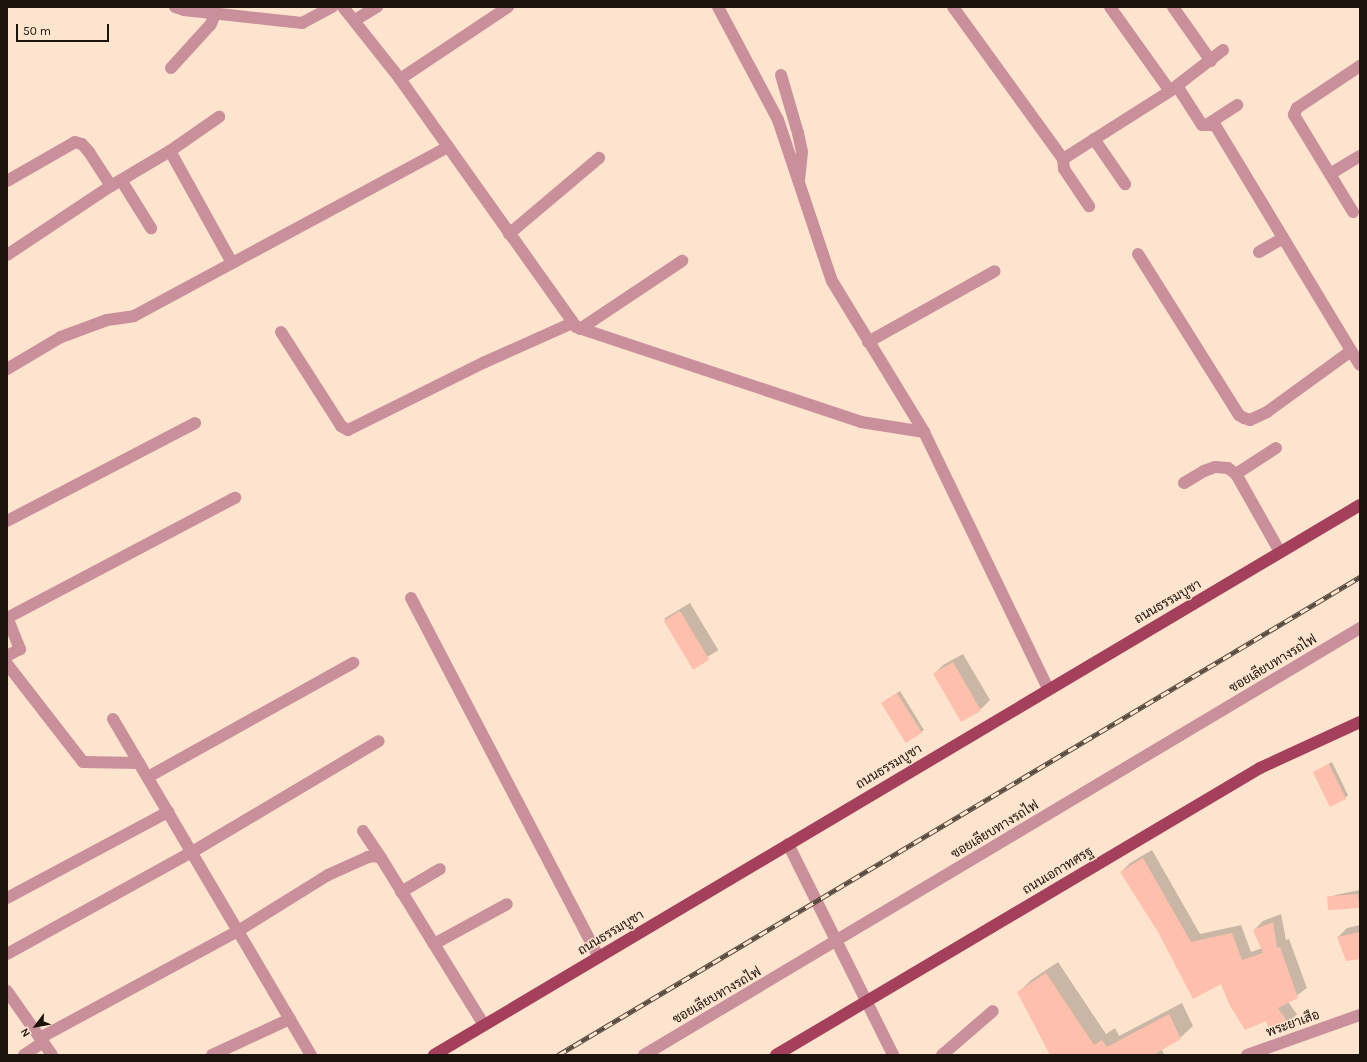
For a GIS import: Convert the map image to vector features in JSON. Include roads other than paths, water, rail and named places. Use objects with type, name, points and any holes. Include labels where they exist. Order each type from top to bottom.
[{"type":"main road","name":"ถนนธรรมบูชา","points":[[434,1055],[1360,505]]},
{"type":"main road","name":"ถนนเอกาทศรฐ","points":[[776,1055],[1260,768],[1360,722]]},
{"type":"street","points":[[175,7],[214,14],[246,12],[302,23],[332,7]]},
{"type":"street","points":[[343,7],[355,20],[400,79],[508,234],[576,326],[861,422],[900,430],[924,432]]},
{"type":"street","points":[[355,20],[377,7]]},
{"type":"street","points":[[400,79],[508,7]]},
{"type":"street","points":[[718,7],[778,120],[832,281],[924,432],[1048,689]]},
{"type":"street","points":[[953,7],[1063,160],[1064,169],[1089,206]]},
{"type":"street","points":[[1110,7],[1202,125],[1215,125],[1360,366]]},
{"type":"street","points":[[1173,7],[1211,61]]},
{"type":"street","points":[[171,68],[211,24],[214,14]]},
{"type":"street","points":[[1063,160],[1174,88],[1211,61],[1223,50]]},
{"type":"street","points":[[1353,212],[1296,118],[1295,112],[1360,66]]},
{"type":"street","points":[[781,75],[793,111],[802,152],[799,183]]},
{"type":"street","points":[[1208,124],[1237,105]]},
{"type":"street","points":[[7,256],[116,183],[170,151],[219,117]]},
{"type":"street","points":[[1094,139],[1125,184]]},
{"type":"street","points":[[7,181],[75,142],[82,144],[116,183],[151,228]]},
{"type":"street","points":[[7,369],[61,337],[107,320],[134,316],[448,147]]},
{"type":"street","points":[[170,151],[232,263]]},
{"type":"street","points":[[1330,174],[1360,156]]},
{"type":"street","points":[[508,234],[599,158]]},
{"type":"street","points":[[1259,252],[1282,238]]},
{"type":"street","points":[[1138,254],[1239,414],[1244,418],[1250,420],[1267,412],[1351,351]]},
{"type":"street","points":[[281,332],[342,426],[348,430],[485,362],[576,326],[682,261]]},
{"type":"street","points":[[868,342],[995,271]]},
{"type":"street","points":[[7,521],[195,423]]},
{"type":"street","points":[[1236,474],[1276,448]]},
{"type":"street","points":[[1184,483],[1204,471],[1215,468],[1228,468],[1236,474],[1280,552]]},
{"type":"street","points":[[7,656],[20,649],[7,617],[235,498]]},
{"type":"street","points":[[411,598],[599,957]]},
{"type":"street","name":"ซอยเลียบทางรถไฟ","points":[[644,1055],[838,941],[1360,628]]},
{"type":"street","points":[[148,777],[354,663]]},
{"type":"street","points":[[7,664],[83,762],[140,763]]},
{"type":"street","points":[[113,719],[311,1055]]},
{"type":"street","points":[[7,954],[192,852],[379,741]]},
{"type":"street","points":[[7,898],[168,812]]},
{"type":"street","points":[[363,831],[484,1025]]},
{"type":"street","points":[[788,844],[838,941],[893,1055]]},
{"type":"street","points":[[24,1055],[42,1040],[238,930],[328,875],[368,857],[374,856],[380,858]]},
{"type":"street","points":[[401,892],[440,869]]},
{"type":"street","points":[[434,944],[507,904]]},
{"type":"street","points":[[7,991],[52,1055]]},
{"type":"street","points":[[942,1055],[993,1011]]},
{"type":"street","name":"พระยาเสือ","points":[[1247,1055],[1354,1017]]},
{"type":"street","points":[[212,1055],[290,1019]]},
{"type":"railway","points":[[558,1055],[1360,577]]}]
